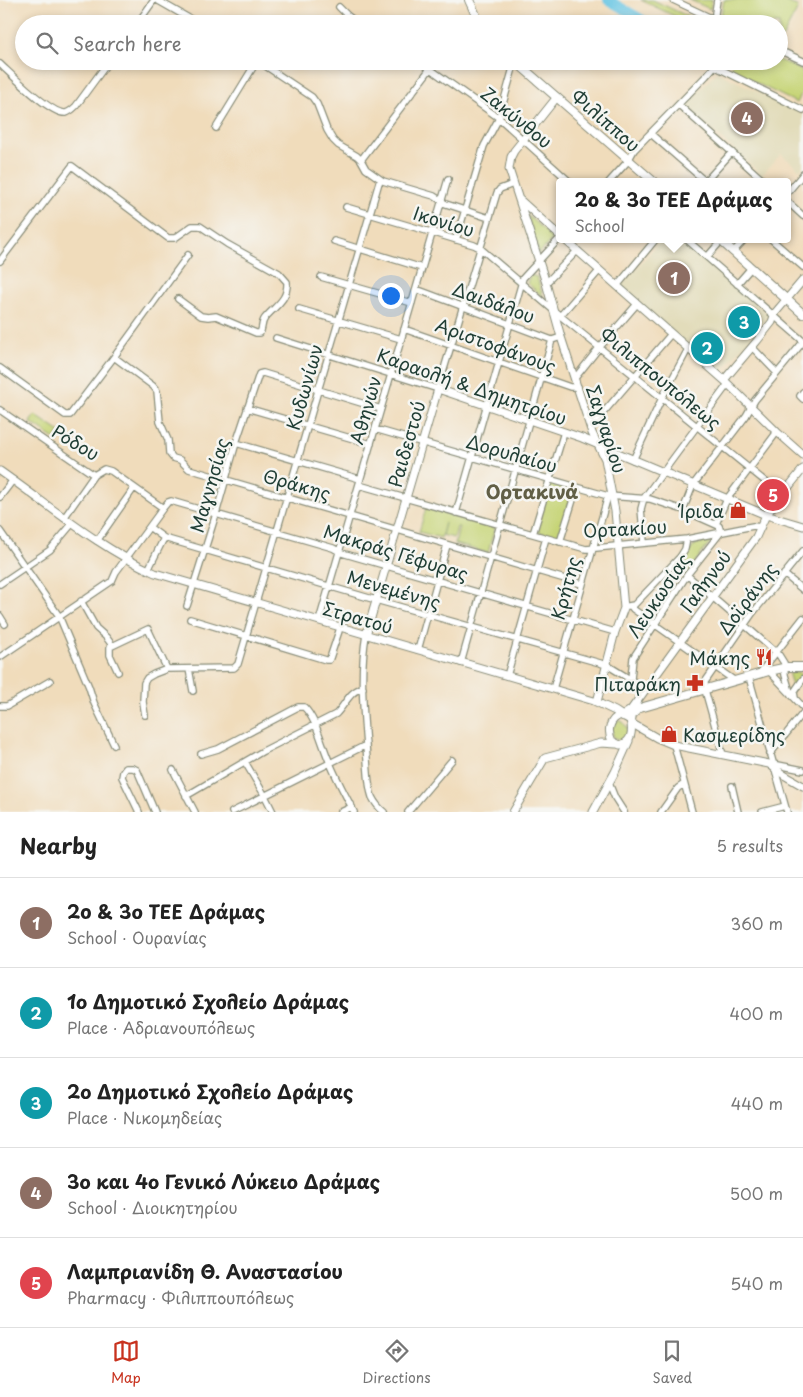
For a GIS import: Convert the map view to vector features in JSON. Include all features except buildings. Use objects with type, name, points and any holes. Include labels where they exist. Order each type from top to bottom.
[{"type":"main road","points":[[469,0],[476,15]]},
{"type":"main road","name":"Φιλίππου","points":[[526,70],[649,178]]},
{"type":"main road","points":[[723,243],[803,314]]},
{"type":"main road","points":[[625,714],[769,671],[803,667]]},
{"type":"main road","points":[[631,722],[632,715],[640,708]]},
{"type":"street","points":[[144,15],[156,0],[183,15]]},
{"type":"street","points":[[673,0],[702,15]]},
{"type":"street","points":[[715,15],[717,0]]},
{"type":"street","points":[[339,7],[347,15]]},
{"type":"street","points":[[788,54],[803,61]]},
{"type":"street","points":[[0,64],[42,101],[54,109],[65,113],[78,104],[103,70]]},
{"type":"street","points":[[216,128],[251,70]]},
{"type":"street","points":[[271,70],[312,97],[318,106],[327,130],[338,145],[357,156],[366,170],[385,183],[434,196],[446,204],[489,218]]},
{"type":"street","points":[[361,160],[429,70]]},
{"type":"street","name":"Ζακύνθου","points":[[431,70],[499,118],[566,178]]},
{"type":"street","points":[[456,240],[484,146],[499,118],[512,70]]},
{"type":"street","points":[[613,178],[629,160],[634,150],[679,105],[710,70]]},
{"type":"street","points":[[726,70],[803,110]]},
{"type":"street","name":"Σαγγαρίου","points":[[557,97],[514,151],[510,164],[510,174],[546,283],[552,310],[594,436],[605,461],[619,545],[627,606],[614,632],[598,703]]},
{"type":"street","points":[[679,105],[761,178]]},
{"type":"street","points":[[651,134],[701,178]]},
{"type":"street","points":[[709,178],[732,152]]},
{"type":"street","points":[[0,261],[72,166],[168,238],[175,238],[192,226],[200,226],[227,244],[279,273],[287,282],[287,292],[264,320],[260,333],[216,316],[201,316],[178,299]]},
{"type":"street","points":[[791,188],[803,174]]},
{"type":"street","name":"Κυδωνίων","points":[[190,669],[236,667],[239,662],[380,179]]},
{"type":"street","name":"Αθηνών","points":[[319,622],[448,179]]},
{"type":"street","name":"Ραιδεστού","points":[[366,635],[489,218],[498,191],[513,184]]},
{"type":"street","points":[[518,199],[556,233]]},
{"type":"street","points":[[791,205],[803,216]]},
{"type":"street","name":"Ικονίου","points":[[346,207],[480,248],[521,284]]},
{"type":"street","points":[[334,241],[422,268]]},
{"type":"street","points":[[456,513],[521,284],[525,274],[556,242]]},
{"type":"street","points":[[569,243],[726,382],[777,432],[803,454]]},
{"type":"street","points":[[617,286],[653,243]]},
{"type":"street","points":[[683,510],[694,485],[746,416],[755,400],[802,339],[691,243]]},
{"type":"street","points":[[707,257],[718,243]]},
{"type":"street","points":[[733,252],[741,243]]},
{"type":"street","points":[[776,243],[803,267]]},
{"type":"street","points":[[546,283],[577,250]]},
{"type":"street","points":[[0,368],[65,415],[70,415],[188,255]]},
{"type":"street","points":[[738,284],[751,268]]},
{"type":"street","points":[[560,316],[600,271]]},
{"type":"street","points":[[322,277],[412,303]]},
{"type":"street","points":[[644,543],[641,509],[644,498],[697,426],[726,382],[772,322],[774,315],[803,280]]},
{"type":"street","name":"Φιλιππουπόλεως","points":[[521,284],[782,495]]},
{"type":"street","name":"Δαιδάλου","points":[[416,289],[552,340],[561,337]]},
{"type":"street","points":[[575,378],[638,304]]},
{"type":"street","points":[[299,308],[402,339]]},
{"type":"street","name":"Αριστοφάνους","points":[[404,328],[570,388],[578,387]]},
{"type":"street","points":[[591,427],[671,334]]},
{"type":"street","name":"Καραολή & Δημητρίου","points":[[276,338],[438,389],[564,432],[766,516],[803,526]]},
{"type":"street","points":[[461,663],[552,340]]},
{"type":"street","points":[[752,347],[777,373]]},
{"type":"street","points":[[633,460],[662,398],[688,349]]},
{"type":"street","name":"Θράκης","points":[[114,357],[157,391],[160,422],[168,440],[169,453],[189,469],[582,584]]},
{"type":"street","name":"Μαγνησίας","points":[[187,606],[258,376],[260,373],[318,390]]},
{"type":"street","points":[[318,390],[381,409]]},
{"type":"street","points":[[247,408],[371,444]]},
{"type":"street","name":"Ρόδου","points":[[1,413],[94,474],[101,470],[108,470],[163,508]]},
{"type":"street","name":"Δορυλαίου","points":[[375,428],[549,480],[610,496],[650,499],[716,524]]},
{"type":"street","points":[[533,534],[564,432]]},
{"type":"street","points":[[721,532],[721,528],[716,524],[727,499],[777,432]]},
{"type":"street","name":"Ορτακίου","points":[[236,443],[298,461],[406,498],[586,549],[686,539],[752,526],[761,527]]},
{"type":"street","name":"Γαληνού","points":[[625,714],[646,689],[756,537],[766,516],[803,469]]},
{"type":"street","name":"Στρατού","points":[[0,471],[97,541],[160,575],[553,689],[598,703],[625,714]]},
{"type":"street","points":[[64,518],[94,474]]},
{"type":"street","points":[[0,497],[13,480]]},
{"type":"street","points":[[560,542],[577,487]]},
{"type":"street","points":[[97,541],[134,488]]},
{"type":"street","name":"Κρήτης","points":[[553,689],[592,549],[610,496]]},
{"type":"street","name":"Μακράς Γέφυρας","points":[[163,508],[169,501],[614,632]]},
{"type":"street","points":[[0,657],[112,580],[163,508]]},
{"type":"street","points":[[0,584],[50,550],[72,524]]},
{"type":"street","name":"Μενεμένης","points":[[149,527],[164,538],[606,665],[646,689]]},
{"type":"street","points":[[0,531],[59,616],[94,703],[114,745]]},
{"type":"street","name":"Λευκωσίας","points":[[631,679],[633,658],[687,575],[721,532]]},
{"type":"street","points":[[148,570],[164,538]]},
{"type":"street","points":[[507,676],[546,538]]},
{"type":"street","points":[[686,539],[686,547],[680,557],[627,606],[735,681]]},
{"type":"street","points":[[418,650],[447,545]]},
{"type":"street","name":"Δοϊράνης","points":[[705,690],[705,682],[744,624],[803,551]]},
{"type":"street","points":[[784,574],[803,590]]},
{"type":"street","points":[[687,575],[783,660],[793,697]]},
{"type":"street","points":[[81,601],[96,628],[112,645]]},
{"type":"street","points":[[0,616],[5,624]]},
{"type":"street","points":[[190,618],[329,660],[340,628]]},
{"type":"street","points":[[759,674],[803,618]]},
{"type":"street","points":[[118,672],[110,655],[112,645],[148,629],[167,669]]},
{"type":"street","points":[[366,635],[363,657],[366,745],[372,796],[384,812]]},
{"type":"street","points":[[144,715],[143,686],[148,677],[167,669],[190,669],[193,691]]},
{"type":"street","points":[[769,671],[803,707]]},
{"type":"street","points":[[749,677],[786,809],[762,812]]},
{"type":"street","points":[[793,697],[794,692],[803,679]]},
{"type":"street","points":[[0,706],[7,706],[50,681]]},
{"type":"street","points":[[186,796],[245,762],[336,714],[353,692],[363,688]]},
{"type":"street","points":[[705,690],[723,755]]},
{"type":"street","points":[[598,703],[608,717],[611,738],[622,756]]},
{"type":"street","points":[[201,754],[218,749],[298,707],[304,707],[315,725],[330,764],[353,809],[341,812]]},
{"type":"street","points":[[770,754],[803,712]]},
{"type":"street","points":[[513,812],[545,758],[601,743],[607,739],[614,718],[625,714],[631,722],[657,738],[674,744],[803,770]]},
{"type":"street","points":[[593,812],[630,738],[631,722]]},
{"type":"street","points":[[601,743],[625,744],[630,738]]},
{"type":"street","points":[[674,744],[692,812]]},
{"type":"street","points":[[232,812],[366,745]]},
{"type":"street","points":[[408,812],[452,760]]},
{"type":"street","points":[[245,762],[273,812]]},
{"type":"street","points":[[773,765],[784,775],[803,786]]},
{"type":"street","points":[[138,812],[122,777],[126,768],[137,770],[155,812]]},
{"type":"street","points":[[173,770],[195,812]]},
{"type":"street","points":[[609,783],[615,798],[624,812]]},
{"type":"street","points":[[661,812],[678,788],[684,784]]},
{"type":"street","points":[[732,786],[738,812]]},
{"type":"shaded area","points":[[717,72],[803,114],[803,166],[800,170],[781,154],[762,175],[685,106]]},
{"type":"shaded area","points":[[659,243],[688,243],[769,315],[720,373],[621,286]]},
{"type":"green space","points":[[641,0],[653,0],[685,15],[672,15]]},
{"type":"green space","points":[[690,0],[712,0],[710,9]]},
{"type":"green space","points":[[724,0],[780,0],[798,8],[788,27],[788,15],[721,15]]},
{"type":"green space","points":[[788,64],[803,71],[803,90],[797,103],[730,70],[788,70]]},
{"type":"green space","points":[[527,215],[553,238],[539,254]]},
{"type":"green space","points":[[530,275],[537,277],[543,297],[527,283]]},
{"type":"green space","points":[[35,415],[60,432],[55,439],[30,422]]},
{"type":"green space","points":[[550,484],[573,491],[559,538],[536,531]]},
{"type":"green space","points":[[426,508],[495,527],[488,553],[455,544],[459,527],[457,527],[454,538],[442,535],[445,523],[441,538],[419,532]]},
{"type":"green space","points":[[711,541],[686,574],[675,566],[696,544]]},
{"type":"green space","points":[[798,672],[802,676],[792,686],[789,675]]},
{"type":"green space","points":[[618,720],[623,722],[628,729],[625,738],[621,741],[614,738],[612,732],[614,722]]},
{"type":"waterway","points":[[608,0],[634,15]]},
{"type":"place","name":"3ο και 4ο Γενικό Λύκειο Δράμας","points":[[747,118]]},
{"type":"place","name":"2ο & 3ο ΤΕΕ Δράμας","points":[[674,278]]},
{"type":"place","name":"2ο Δημοτικό Σχολείο Δράμας","points":[[744,322]]},
{"type":"place","name":"1ο Δημοτικό Σχολείο Δράμας","points":[[707,348]]},
{"type":"place","name":"Λαμπριανίδη Θ. Αναστασίου","points":[[773,495]]},
{"type":"place","name":"Ίριδα","points":[[738,510]]},
{"type":"place","name":"Μάκης","points":[[764,657]]},
{"type":"place","name":"Πιταράκη","points":[[695,683]]},
{"type":"place","name":"Κασμερίδης","points":[[669,734]]},
{"type":"district","name":"Ορτακινά","points":[[532,491]]}]
